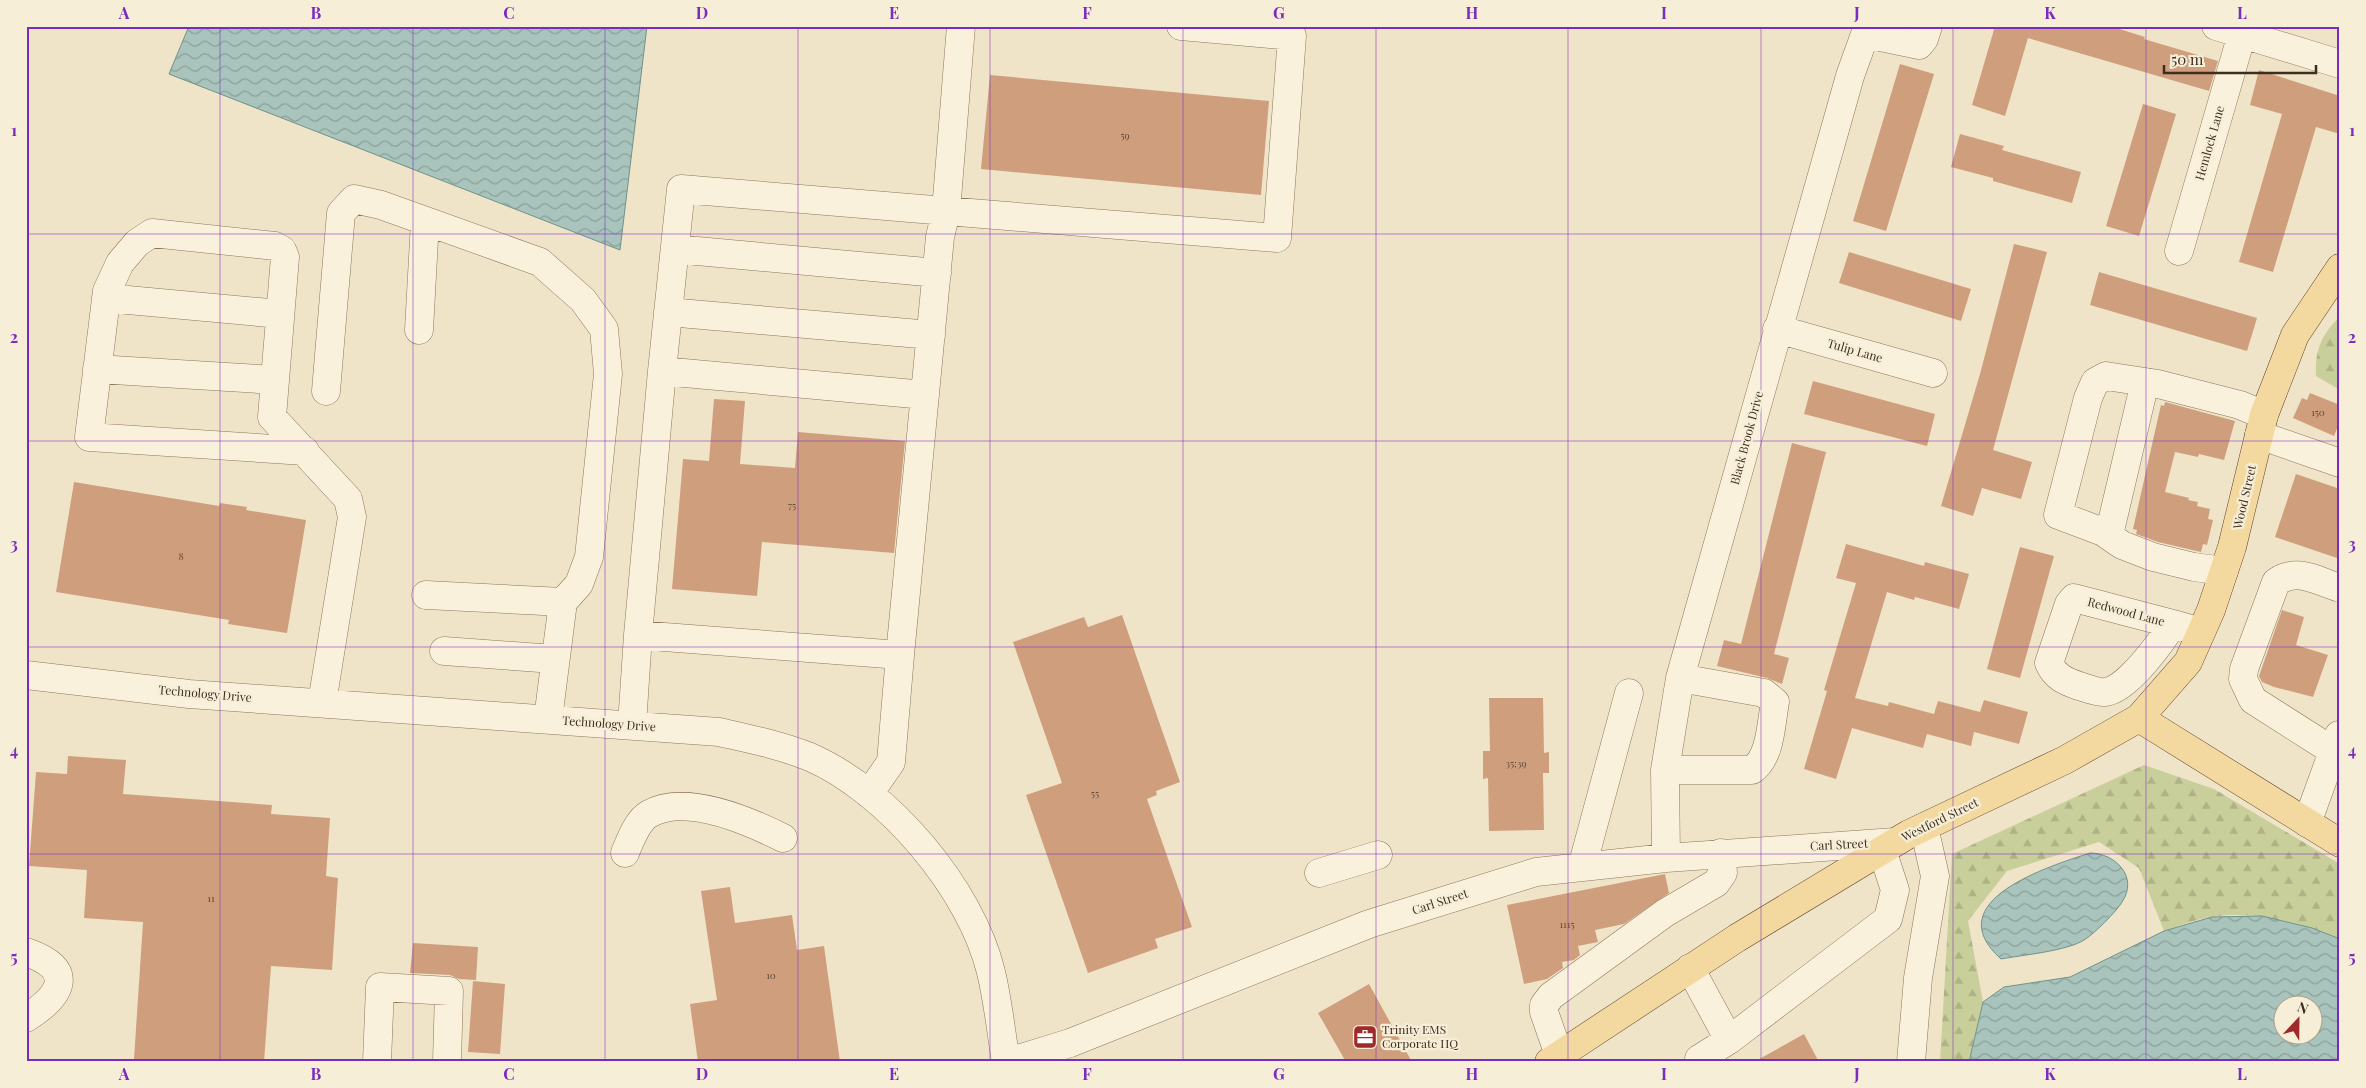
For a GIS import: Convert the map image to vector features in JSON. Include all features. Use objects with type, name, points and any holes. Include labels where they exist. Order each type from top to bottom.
[{"type":"main road","name":"Wood Street","points":[[2139,718],[2188,662],[2232,547],[2262,425],[2295,335],[2340,268]]},
{"type":"main road","points":[[2139,718],[2307,823],[2336,835]]},
{"type":"main road","name":"Westford Street","points":[[1554,1058],[1690,968],[1889,846],[1924,827],[2065,760],[2139,718]]},
{"type":"street","points":[[869,794],[890,762],[940,237],[946,211],[962,26]]},
{"type":"street","points":[[632,725],[638,635],[662,371],[681,189],[1276,238],[1292,36],[1181,26]]},
{"type":"street","points":[[1867,30],[1919,45],[1924,39],[1928,26]]},
{"type":"street","points":[[2216,26],[2340,64]]},
{"type":"street","name":"Black Brook Drive","points":[[1666,858],[1665,770],[1680,678],[1850,76],[1867,30]]},
{"type":"street","name":"Hemlock Lane","points":[[2179,251],[2242,34]]},
{"type":"street","points":[[326,391],[341,213],[354,198],[381,205],[540,262],[583,300],[604,329],[608,374],[590,557],[579,584],[563,602],[554,659],[548,719]]},
{"type":"street","points":[[419,330],[425,221]]},
{"type":"street","points":[[305,452],[89,437],[107,290],[120,263],[137,243],[152,233],[275,246],[282,250],[285,257],[272,418],[305,452],[348,499],[352,517],[322,703]]},
{"type":"street","points":[[675,249],[937,273]]},
{"type":"street","points":[[106,298],[280,314]]},
{"type":"street","points":[[668,312],[931,336]]},
{"type":"street","name":"Tulip Lane","points":[[1777,329],[1933,374]]},
{"type":"street","points":[[97,370],[275,380]]},
{"type":"street","points":[[662,371],[925,395]]},
{"type":"street","points":[[2224,571],[2194,567],[2153,557],[2122,545],[2109,535],[2058,516],[2088,398],[2095,382],[2106,376],[2144,382],[2240,405],[2262,425],[2340,463]]},
{"type":"street","points":[[2109,535],[2144,382]]},
{"type":"street","points":[[2307,823],[2336,742],[2253,700],[2243,680],[2244,669],[2276,582],[2286,575],[2298,574],[2340,588]]},
{"type":"street","points":[[426,594],[563,602]]},
{"type":"street","name":"Redwood Lane","points":[[2173,624],[2201,632]]},
{"type":"street","points":[[638,635],[900,655]]},
{"type":"street","points":[[444,651],[554,659]]},
{"type":"street","name":"Technology Drive","points":[[26,675],[189,694],[719,732],[766,742],[811,758],[869,794],[893,814],[915,837],[947,878],[971,920],[991,971],[1007,1062]]},
{"type":"street","points":[[1665,770],[1752,770],[1760,764],[1768,741],[1775,702],[1764,693],[1680,678]]},
{"type":"street","points":[[1582,867],[1629,693]]},
{"type":"street","points":[[625,853],[634,832],[648,814],[671,807],[708,809],[750,822],[783,838]]},
{"type":"street","points":[[1911,1062],[1918,978],[1935,876],[1924,827]]},
{"type":"street","points":[[1696,1061],[1729,1040],[1888,919],[1895,890],[1889,846]]},
{"type":"street","name":"Carl Street","points":[[1007,1062],[1070,1043],[1370,924],[1536,872],[1666,858],[1889,846]]},
{"type":"street","points":[[1554,1058],[1544,1012],[1544,1005],[1551,996],[1664,913],[1716,883],[1723,873],[1721,854]]},
{"type":"street","points":[[1320,874],[1378,855]]},
{"type":"street","points":[[26,952],[49,962],[57,971],[60,980],[57,989],[46,1004],[26,1018]]},
{"type":"street","points":[[1690,968],[1729,1040]]},
{"type":"street","points":[[378,1062],[380,987],[449,991],[447,1062]]},
{"type":"green space","points":[[2340,316],[2340,390],[2316,376],[2316,366],[2320,343]]},
{"type":"green space","points":[[2144,765],[2214,789],[2340,864],[2340,939],[2293,923],[2245,915],[2206,918],[2164,931],[2139,868],[2099,842],[2007,871],[1968,921],[1983,1002],[1969,1062],[1940,1062],[1952,854]]},
{"type":"water","points":[[189,26],[647,26],[620,250],[169,74]]},
{"type":"water","points":[[2090,853],[2108,857],[2116,862],[2126,876],[2128,884],[2127,893],[2115,911],[2093,933],[2076,944],[2056,950],[2001,959],[1985,938],[1982,920],[1990,903],[2006,889],[2027,877]]},
{"type":"water","points":[[2262,916],[2312,928],[2340,939],[2340,1062],[1969,1062],[1983,1002],[2004,987],[2070,977],[2164,931],[2212,917]]},
{"type":"building","points":[[1995,26],[2110,26],[2145,37],[2144,39],[2218,61],[2209,91],[2028,38],[2005,116],[1972,105]]},
{"type":"building","points":[[1900,64],[1934,74],[1886,231],[1853,221]]},
{"type":"building","points":[[2259,70],[2340,96],[2340,134],[2316,127],[2273,272],[2239,262],[2282,114],[2250,105]]},
{"type":"building","points":[[990,75],[1269,101],[1261,195],[981,169]]},
{"type":"building","points":[[2143,104],[2176,114],[2139,236],[2106,226]]},
{"type":"building","points":[[1960,134],[2004,146],[2002,150],[2081,172],[2072,203],[1951,167]]},
{"type":"building","points":[[2014,244],[2047,252],[1993,450],[2032,462],[2021,499],[1982,488],[1973,516],[1941,506],[1980,374]]},
{"type":"building","points":[[1849,252],[1971,289],[1961,321],[1839,283]]},
{"type":"building","points":[[2099,272],[2257,318],[2247,351],[2090,305]]},
{"type":"building","points":[[1813,381],[1935,414],[1927,446],[1804,414]]},
{"type":"building","points":[[2310,393],[2340,405],[2340,421],[2334,436],[2293,418],[2302,398],[2307,400]]},
{"type":"building","points":[[714,399],[745,401],[740,464],[795,468],[798,432],[905,441],[894,553],[762,542],[757,596],[672,589],[683,459],[709,461]]},
{"type":"building","points":[[2165,402],[2235,421],[2224,460],[2199,454],[2198,457],[2175,452],[2165,492],[2189,498],[2188,500],[2198,502],[2197,506],[2210,509],[2208,519],[2213,520],[2207,545],[2203,544],[2201,552],[2158,542],[2136,534],[2137,530],[2133,529],[2161,405],[2164,406]]},
{"type":"building","points":[[1792,443],[1826,452],[1774,654],[1789,658],[1782,684],[1767,678],[1717,666],[1724,640],[1741,644]]},
{"type":"building","points":[[2296,474],[2340,489],[2340,559],[2275,537]]},
{"type":"building","points":[[74,482],[219,506],[220,503],[247,507],[246,510],[306,520],[287,633],[228,624],[229,620],[56,592]]},
{"type":"building","points":[[1846,544],[1924,566],[1925,562],[1969,574],[1959,609],[1915,597],[1914,600],[1887,592],[1855,698],[1888,706],[1889,702],[1934,714],[1938,701],[1980,712],[1984,700],[2028,712],[2019,744],[1974,732],[1971,746],[1927,734],[1923,748],[1852,728],[1836,779],[1804,769],[1827,691],[1824,690],[1856,583],[1836,578]]},
{"type":"building","points":[[2020,547],[2054,556],[2020,678],[1987,669]]},
{"type":"building","points":[[2282,610],[2304,617],[2296,645],[2328,655],[2313,697],[2274,687],[2262,682],[2259,676]]},
{"type":"building","points":[[1122,615],[1180,782],[1156,791],[1157,795],[1147,799],[1192,927],[1155,939],[1158,948],[1088,973],[1026,795],[1062,783],[1013,642],[1084,617],[1088,627]]},
{"type":"building","points":[[1489,698],[1543,698],[1544,753],[1549,752],[1549,773],[1543,773],[1544,830],[1489,831],[1488,778],[1483,779],[1483,751],[1490,751]]},
{"type":"building","points":[[68,756],[126,760],[123,794],[272,805],[271,814],[330,818],[326,876],[338,878],[332,970],[271,966],[264,1062],[167,1062],[134,1059],[143,922],[84,918],[87,870],[29,866],[36,772],[67,774]]},
{"type":"building","points":[[1665,874],[1669,893],[1624,924],[1595,930],[1598,942],[1578,946],[1580,955],[1574,960],[1562,962],[1563,968],[1547,979],[1524,984],[1507,905]]},
{"type":"building","points":[[730,887],[735,923],[792,915],[797,950],[824,946],[840,1062],[698,1062],[690,1004],[717,1000],[701,891]]},
{"type":"building","points":[[413,943],[478,947],[476,980],[459,979],[450,975],[410,973]]},
{"type":"building","points":[[473,981],[505,984],[500,1054],[468,1052]]},
{"type":"building","name":"Trinity EMS Corporate HQ","points":[[1369,984],[1412,1062],[1346,1062],[1318,1013]]},
{"type":"building","points":[[1804,1034],[1819,1062],[1754,1062]]},
{"type":"place","name":"Trinity EMS Corporate HQ","points":[[1365,1037]]}]
